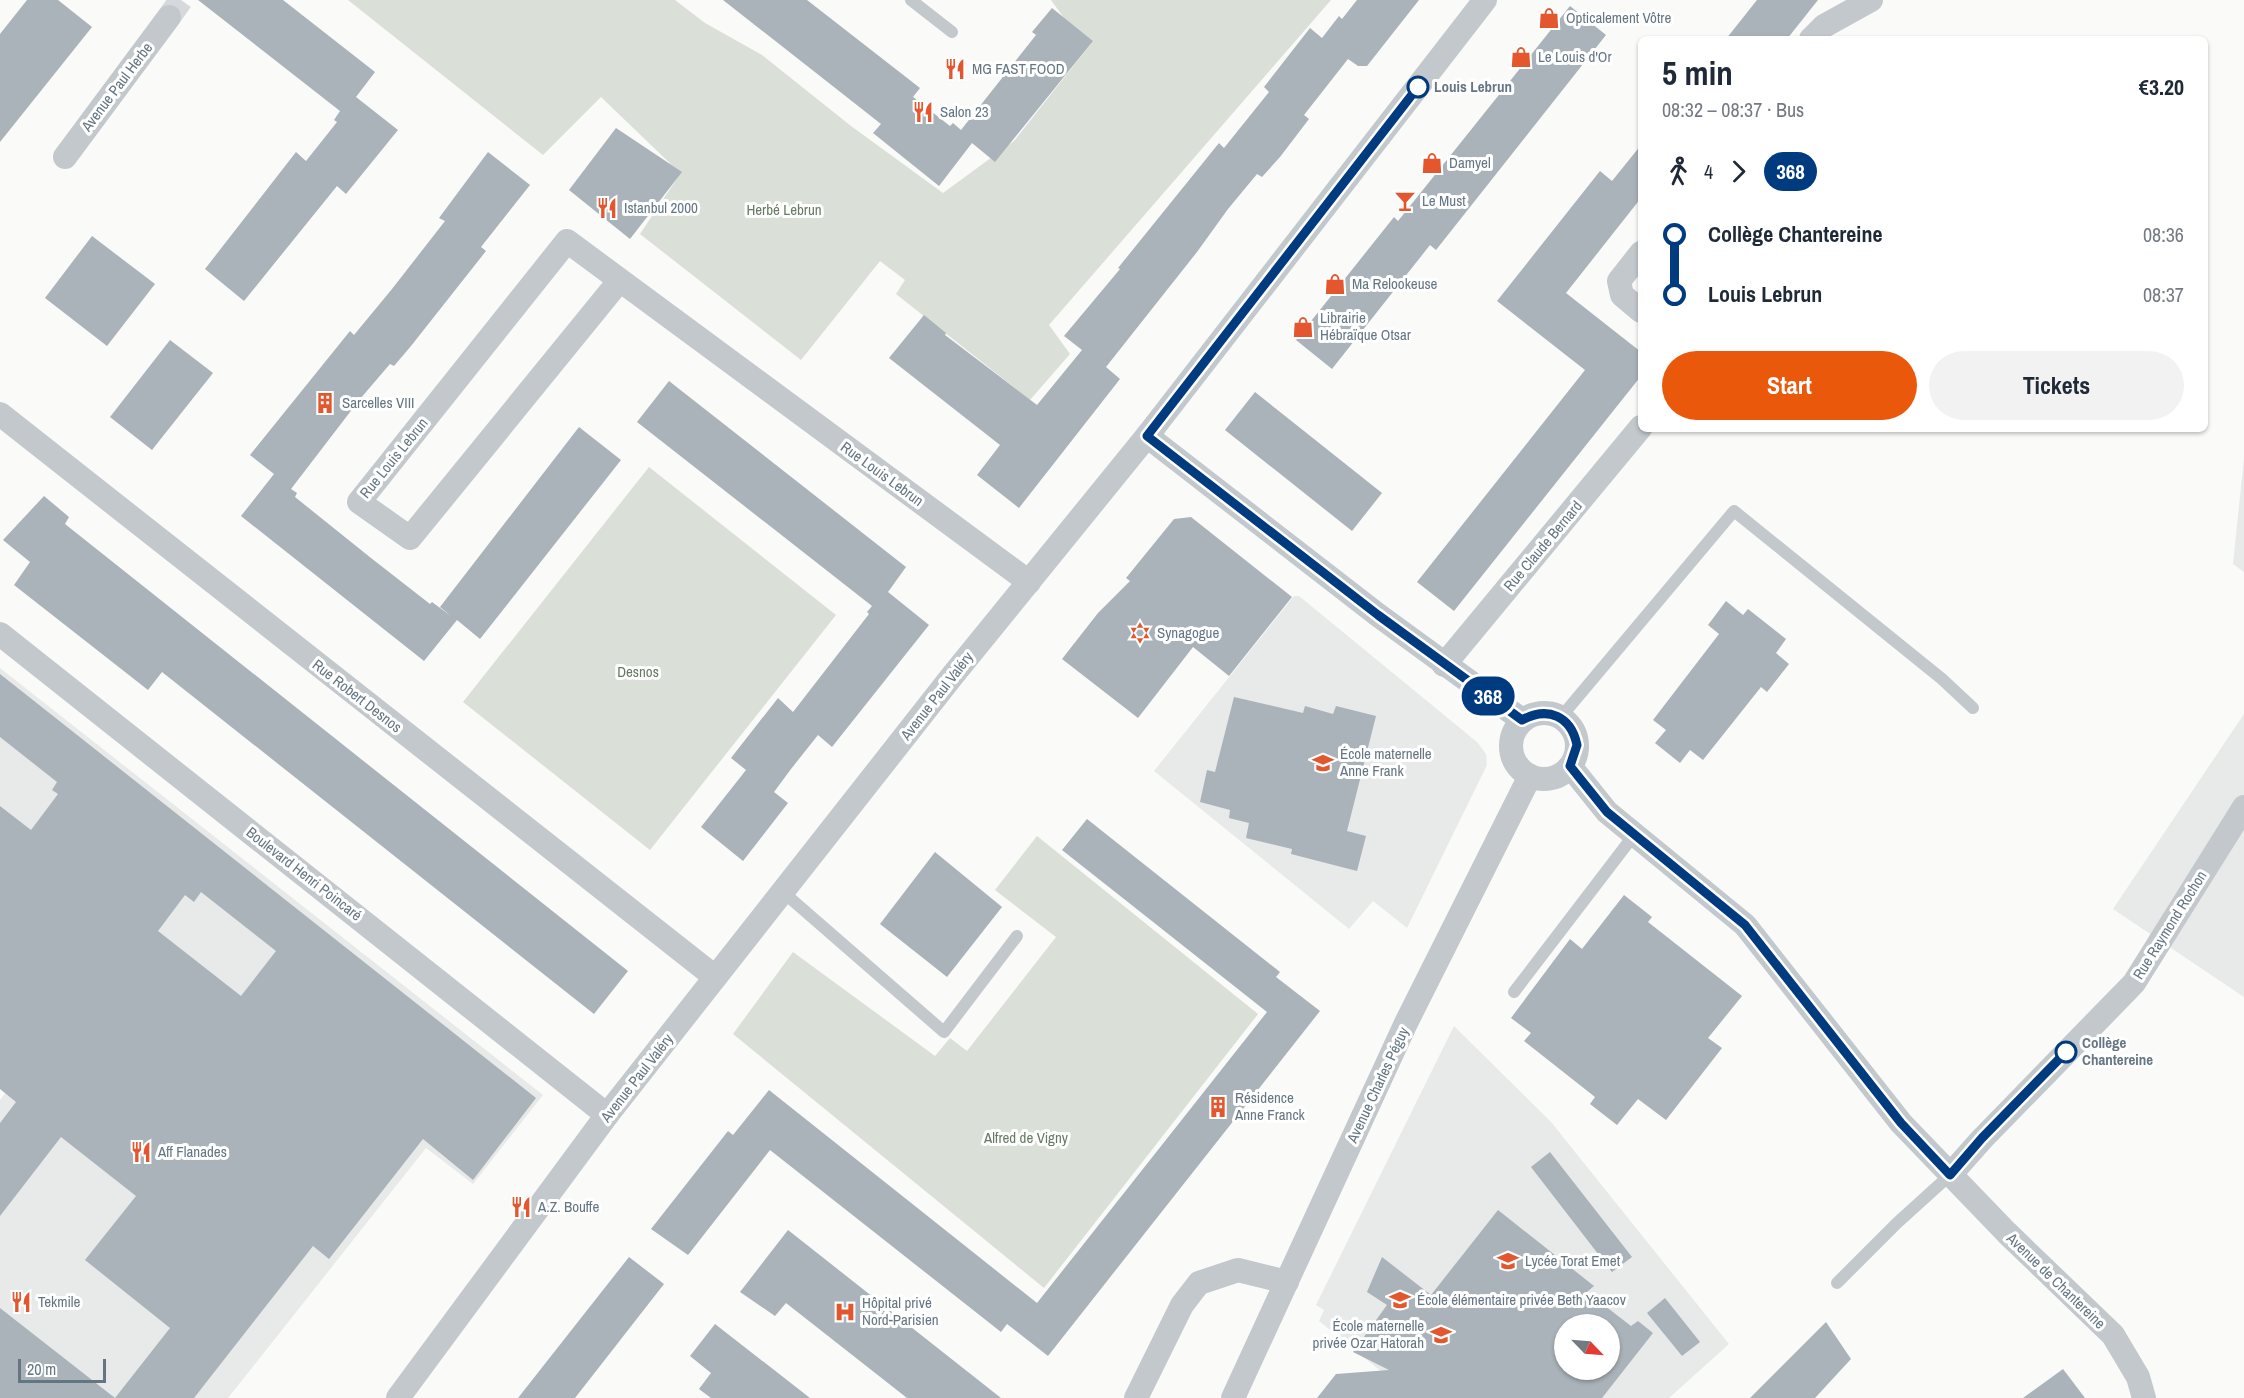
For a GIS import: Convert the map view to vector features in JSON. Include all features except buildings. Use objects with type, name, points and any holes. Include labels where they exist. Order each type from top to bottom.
[{"type":"street","name":"Avenue Paul Valéry","points":[[407,1395],[608,1115],[715,977],[1147,436],[1485,0]]},
{"type":"street","points":[[1813,36],[1824,26],[1871,0]]},
{"type":"street","name":"Avenue Paul Herbe","points":[[65,157],[169,17]]},
{"type":"street","name":"Rue Louis Lebrun","points":[[620,280],[410,538],[359,502],[567,241],[620,280],[1029,582]]},
{"type":"street","points":[[1638,257],[1619,281],[1622,295],[1638,308]]},
{"type":"street","name":"Rue Robert Desnos","points":[[0,414],[715,977]]},
{"type":"street","name":"Rue Claude Bernard","points":[[1444,665],[1638,431]]},
{"type":"street","points":[[1147,436],[1444,665],[1522,720]]},
{"type":"street","name":"Boulevard Henri Poincaré","points":[[0,634],[608,1115]]},
{"type":"street","points":[[1541,713],[1561,717],[1569,724],[1577,745],[1570,766],[1552,778],[1530,776],[1521,770],[1511,750],[1515,729],[1522,720],[1541,713]]},
{"type":"street","points":[[1570,766],[1607,812],[1745,925],[1901,1123],[1950,1175]]},
{"type":"street","name":"Avenue Charles Péguy","points":[[1233,1398],[1406,1023],[1530,776]]},
{"type":"street","name":"Rue Raymond Rochon","points":[[1950,1175],[1982,1138],[2134,983],[2244,807]]},
{"type":"street","name":"Avenue de Chantereine","points":[[1950,1175],[2113,1335],[2138,1377],[2144,1398]]},
{"type":"street","points":[[1136,1398],[1182,1305],[1198,1283],[1238,1270],[1287,1282]]},
{"type":"lane","points":[[911,0],[952,32]]},
{"type":"lane","points":[[1561,717],[1734,511],[1942,679],[1973,708]]},
{"type":"lane","points":[[1514,992],[1634,835]]},
{"type":"lane","points":[[783,892],[944,1032],[1017,936]]},
{"type":"lane","points":[[1838,1282],[1897,1222],[1950,1175]]},
{"type":"shaded area","points":[[2244,458],[2244,572],[2233,564]]},
{"type":"shaded area","name":"École maternelle Anne Frank","points":[[1294,596],[1299,596],[1477,742],[1486,754],[1487,765],[1407,928],[1373,901],[1349,929],[1154,771]]},
{"type":"shaded area","points":[[0,668],[543,1095],[473,1184],[426,1148],[228,1398],[0,1398],[0,1100],[13,1083],[0,1072]]},
{"type":"shaded area","points":[[2244,714],[2244,997],[2113,909]]},
{"type":"shaded area","points":[[1454,1026],[1551,1122],[1729,1344],[1669,1398],[1414,1398],[1319,1321],[1324,1310],[1316,1305]]},
{"type":"green space","name":"Herbé Lebrun","points":[[348,0],[675,0],[705,23],[762,55],[851,126],[943,193],[1014,141],[1093,41],[1064,18],[1051,0],[1331,0],[1049,325],[1070,354],[1030,400],[896,294],[905,280],[880,261],[801,360],[640,234],[678,177],[677,170],[601,97],[543,155]]},
{"type":"green space","name":"Desnos","points":[[649,467],[836,615],[650,850],[463,702]]},
{"type":"green space","name":"Alfred de Vigny","points":[[1037,836],[1258,1014],[1044,1288],[733,1034],[793,952],[935,1056],[950,1038],[967,1051],[1056,937],[995,890]]},
{"type":"tunnel","points":[[169,17],[181,0]]},
{"type":"bus line","name":"368","points":[[1418,87],[1147,436],[1184,462],[1378,615],[1522,720],[1531,715],[1551,713],[1561,717],[1569,724],[1575,734],[1577,745],[1570,766],[1607,812],[1745,925],[1901,1123],[1950,1175],[1982,1138],[2066,1052]]},
{"type":"place","name":"Opticalement Vôtre","points":[[1549,18]]},
{"type":"place","name":"Le Louis d'Or","points":[[1521,57]]},
{"type":"place","name":"MG FAST FOOD","points":[[955,69]]},
{"type":"place","name":"Louis Lebrun","points":[[1418,87]]},
{"type":"place","name":"Salon 23","points":[[923,112]]},
{"type":"place","name":"Damyel","points":[[1432,163]]},
{"type":"place","name":"Le Must","points":[[1405,201]]},
{"type":"place","name":"Istanbul 2000","points":[[607,208]]},
{"type":"place","name":"Ma Relookeuse","points":[[1335,284]]},
{"type":"place","name":"Librairie Hébraïque Otsar","points":[[1303,327]]},
{"type":"place","name":"Sarcelles VIII","points":[[325,403]]},
{"type":"place","name":"Synagogue","points":[[1140,633]]},
{"type":"place","name":"École maternelle Anne Frank","points":[[1323,763]]},
{"type":"place","name":"Collège Chantereine","points":[[2066,1052]]},
{"type":"place","name":"Résidence Anne Franck","points":[[1218,1107]]},
{"type":"place","name":"Aff Flanades","points":[[141,1152]]},
{"type":"place","name":"A.Z. Bouffe","points":[[521,1207]]},
{"type":"place","name":"Lycée Torat Emet","points":[[1508,1261]]},
{"type":"place","name":"École élémentaire privée Beth Yaacov","points":[[1400,1300]]},
{"type":"place","name":"Tekmile","points":[[21,1302]]},
{"type":"place","name":"Hôpital privé Nord-Parisien","points":[[845,1312]]},
{"type":"place","name":"École maternelle privée Ozar Hatorah","points":[[1441,1335]]}]
